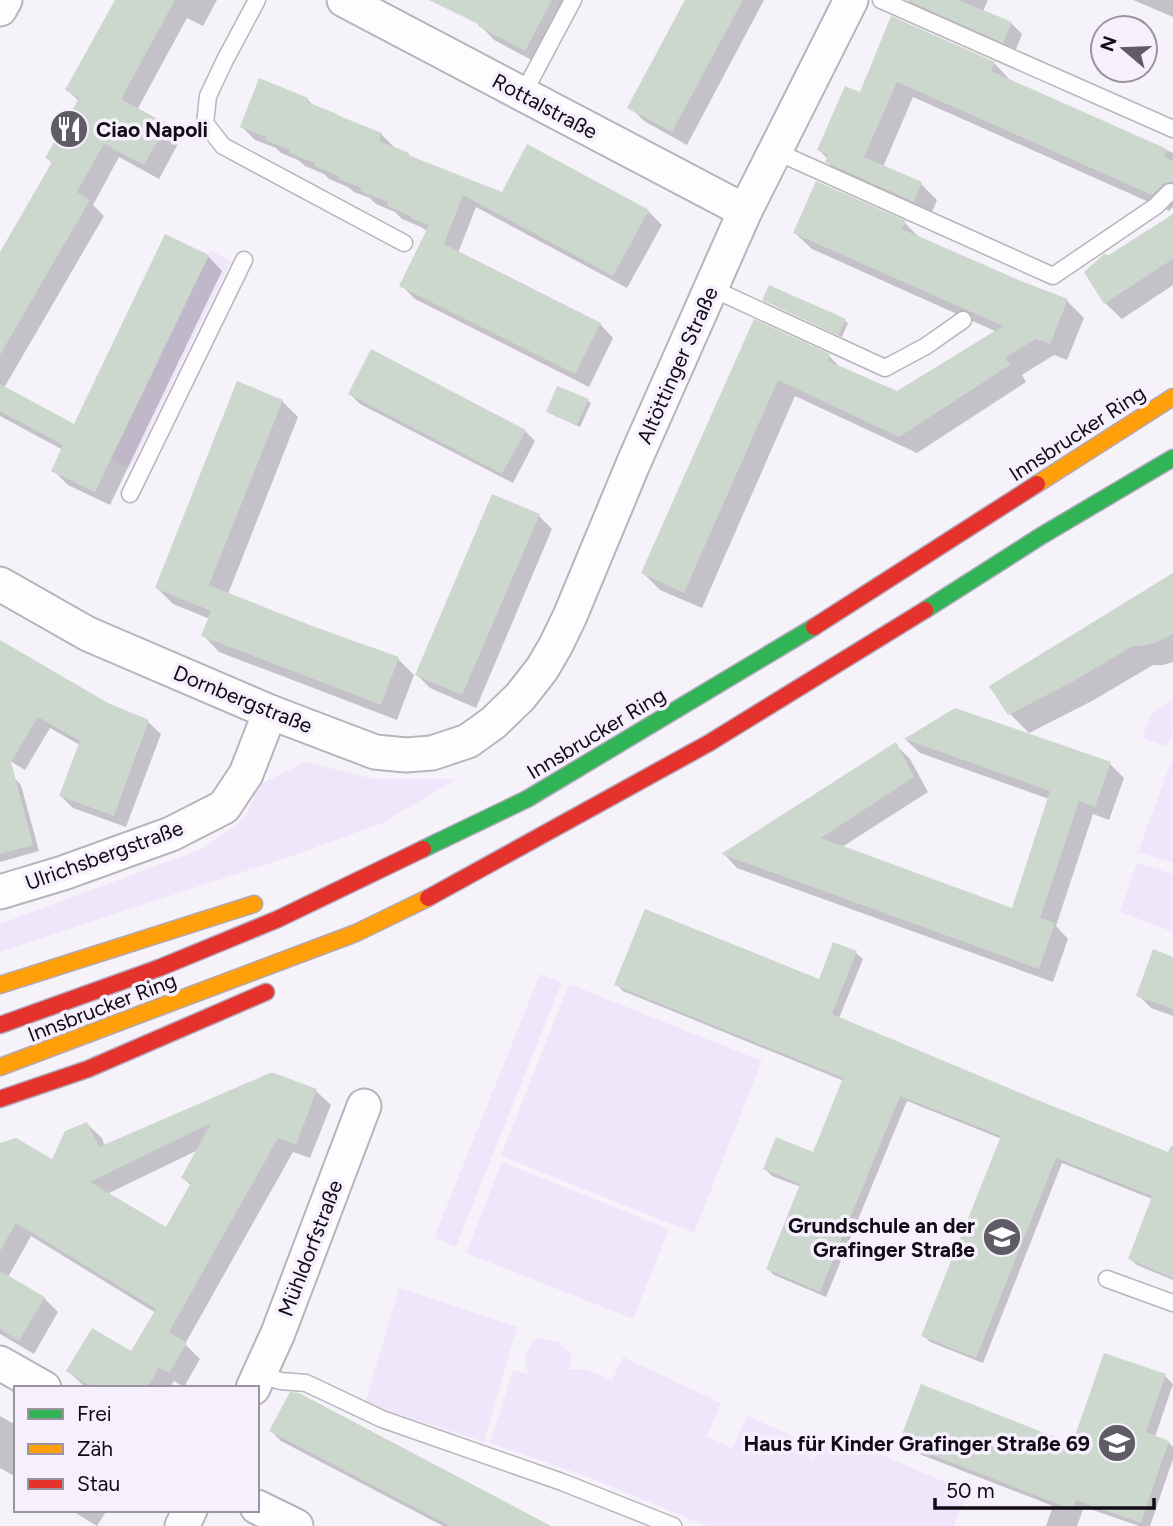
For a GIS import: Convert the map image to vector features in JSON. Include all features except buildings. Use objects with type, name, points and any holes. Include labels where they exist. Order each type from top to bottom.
[{"type":"highway","name":"Innsbrucker Ring","points":[[0,1025],[159,968],[278,919],[527,799],[838,613],[1173,397]]},
{"type":"highway","name":"Innsbrucker Ring","points":[[0,1067],[356,933],[411,907],[709,743],[885,636],[1041,536],[1173,458]]},
{"type":"highway","points":[[310,888],[381,870]]},
{"type":"highway","points":[[0,985],[273,898]]},
{"type":"highway","points":[[300,969],[356,933]]},
{"type":"highway","points":[[0,1099],[88,1069],[256,998],[278,984]]},
{"type":"street","points":[[0,9],[5,0]]},
{"type":"street","name":"Rottalstraße","points":[[344,0],[745,211]]},
{"type":"street","name":"Altöttinger Straße","points":[[494,723],[520,697],[542,669],[556,645],[745,211],[851,0]]},
{"type":"street","name":"Dornbergstraße","points":[[0,584],[88,634],[270,712],[375,751],[406,755],[432,753],[468,741],[494,723]]},
{"type":"street","name":"Ulrichsbergstraße","points":[[0,892],[63,873],[171,834],[224,807],[246,774],[270,712]]},
{"type":"street","name":"Mühldorfstraße","points":[[256,1381],[278,1334],[363,1106]]},
{"type":"street","points":[[0,1363],[40,1386]]},
{"type":"street","points":[[259,1508],[296,1526]]},
{"type":"lane","points":[[257,0],[208,96],[205,123],[223,145],[404,243]]},
{"type":"lane","points":[[523,94],[573,0]]},
{"type":"lane","points":[[881,0],[1173,129]]},
{"type":"lane","points":[[775,151],[1054,276],[1156,206],[1170,192]]},
{"type":"lane","points":[[130,494],[243,260]]},
{"type":"lane","points":[[711,288],[886,368],[926,346],[963,320]]},
{"type":"lane","points":[[1107,1279],[1173,1303]]},
{"type":"lane","points":[[256,1381],[306,1383],[382,1419],[562,1482],[673,1526]]},
{"type":"shaded area","points":[[211,251],[231,261],[130,469],[110,459]]},
{"type":"shaded area","points":[[1173,700],[1173,731],[1167,747],[1142,738],[1152,712]]},
{"type":"shaded area","points":[[1173,757],[1173,863],[1138,852]]},
{"type":"shaded area","points":[[306,762],[374,779],[457,779],[382,823],[303,852],[0,952],[0,924],[204,848],[245,818],[260,784]]},
{"type":"shaded area","points":[[1137,863],[1173,874],[1173,932],[1120,912]]},
{"type":"shaded area","points":[[540,974],[562,982],[456,1247],[434,1238]]},
{"type":"shaded area","points":[[569,984],[762,1061],[694,1233],[501,1156]]},
{"type":"shaded area","points":[[502,1162],[669,1229],[633,1319],[466,1253]]},
{"type":"shaded area","points":[[399,1288],[517,1327],[484,1442],[365,1403]]},
{"type":"shaded area","points":[[538,1338],[558,1342],[572,1354],[569,1369],[585,1369],[612,1380],[623,1357],[721,1403],[707,1436],[732,1449],[747,1416],[813,1445],[811,1462],[832,1433],[967,1492],[954,1526],[707,1526],[591,1478],[490,1443],[513,1370],[528,1374],[524,1357],[530,1345]]},
{"type":"traffic: fast","points":[[925,610],[1041,536],[1173,458]]},
{"type":"traffic: fast","points":[[423,849],[527,799],[814,627]]},
{"type":"traffic: slow","points":[[1037,484],[1173,397]]},
{"type":"traffic: slow","points":[[0,1067],[356,933],[428,898]]},
{"type":"traffic: slow","points":[[0,985],[254,904]]},
{"type":"traffic: jam","points":[[814,627],[1037,484]]},
{"type":"traffic: jam","points":[[428,898],[709,743],[925,610]]},
{"type":"traffic: jam","points":[[0,1025],[159,968],[278,919],[423,849]]},
{"type":"traffic: jam","points":[[0,1099],[88,1069],[266,992]]},
{"type":"place","name":"Ciao Napoli","points":[[69,129]]},
{"type":"place","name":"Grundschule an der Grafinger Straße","points":[[1002,1237]]},
{"type":"place","name":"Haus für Kinder Grafinger Straße 69","points":[[1117,1443]]}]
